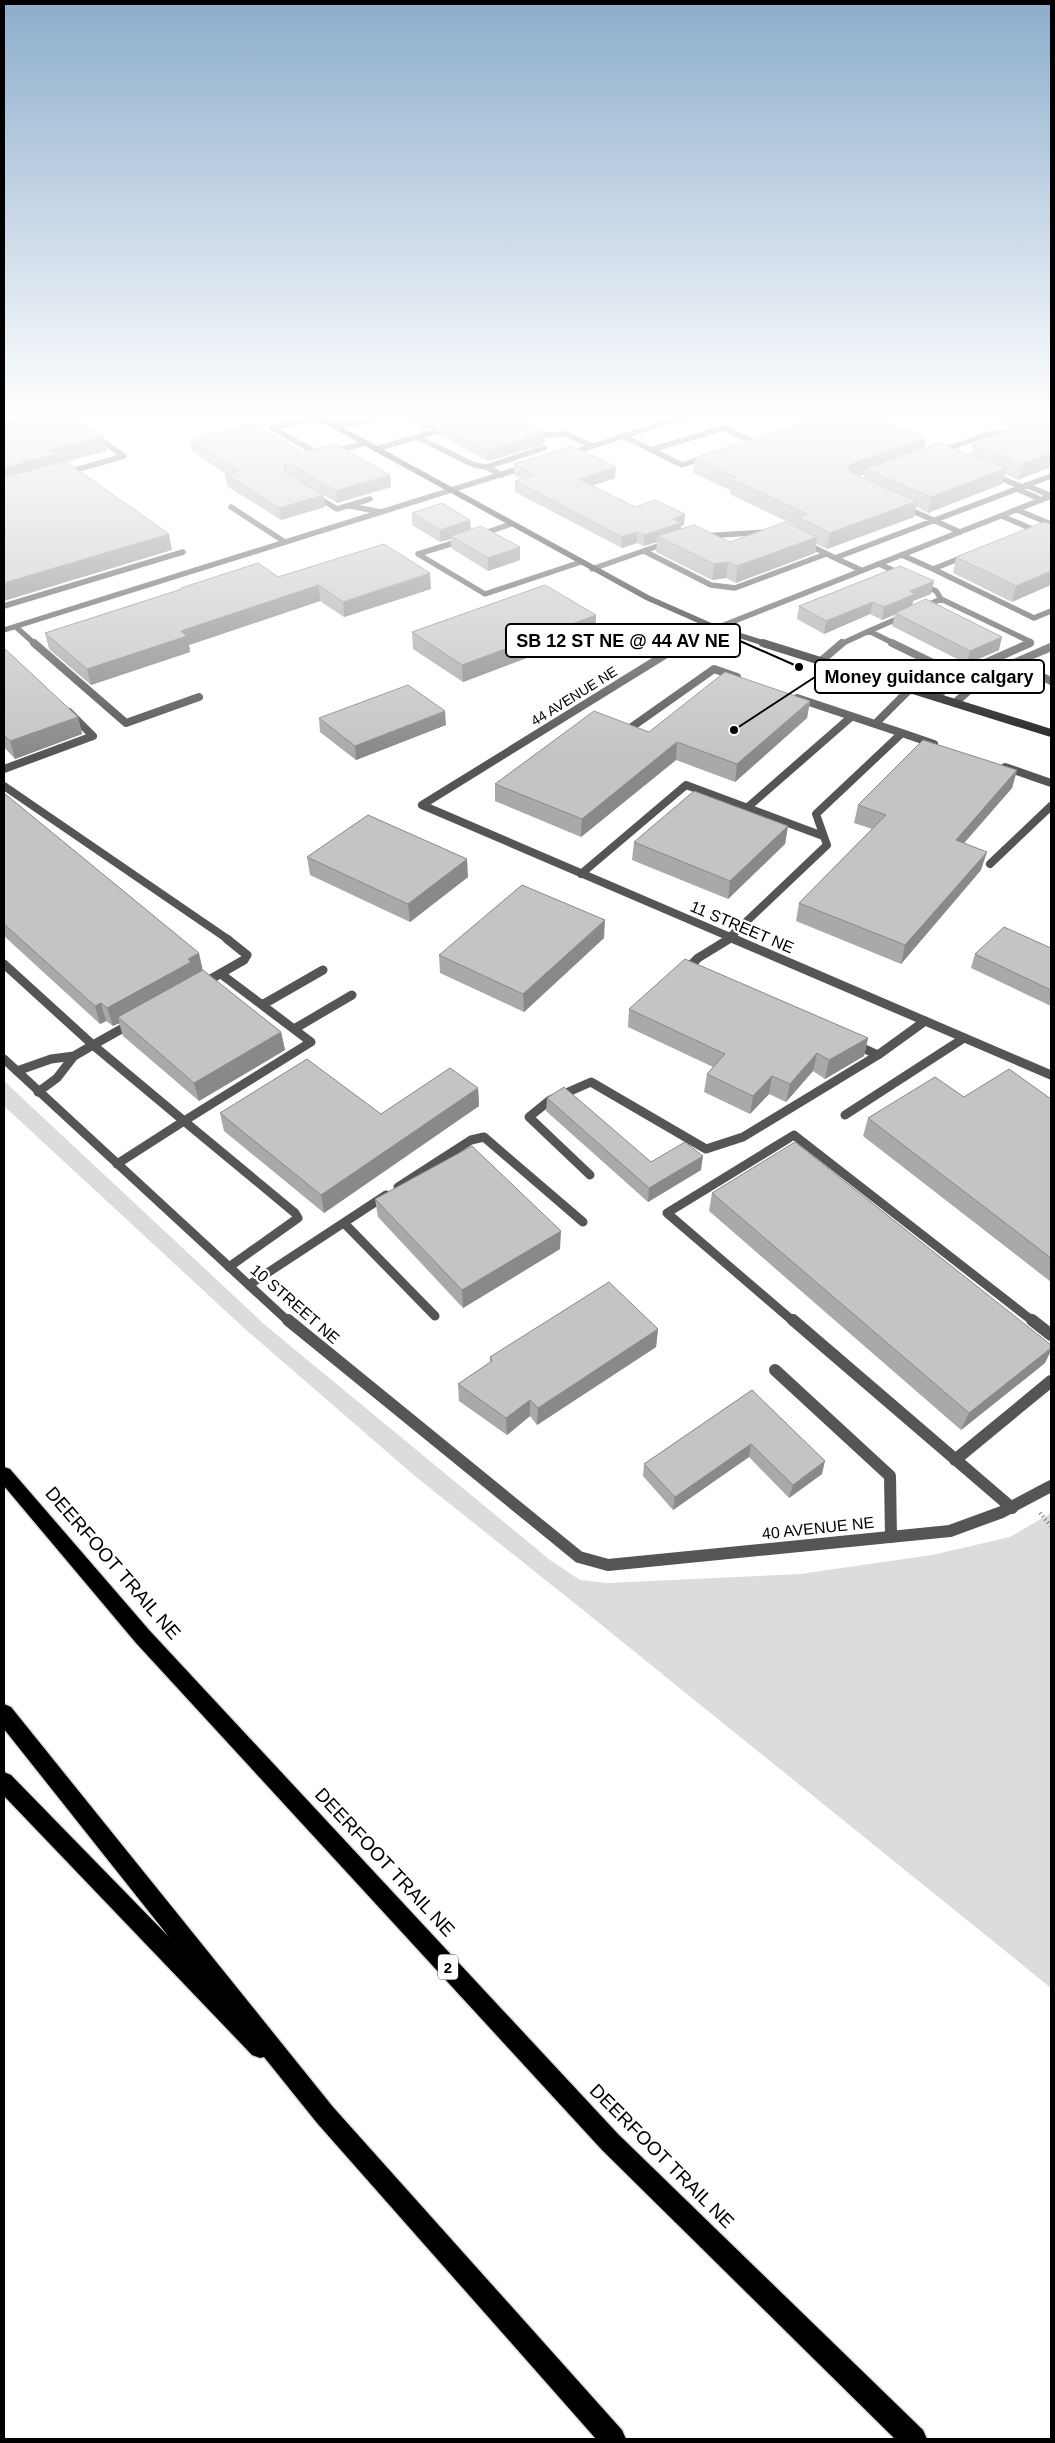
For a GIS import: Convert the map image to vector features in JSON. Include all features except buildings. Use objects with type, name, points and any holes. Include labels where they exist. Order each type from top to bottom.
[{"type":"highway","name":"DEERFOOT TRAIL NE","points":[[4,1474],[143,1637],[610,2142],[914,2439]]},
{"type":"highway","points":[[4,1714],[325,2114]]},
{"type":"highway","points":[[4,1782],[325,2114],[614,2439]]},
{"type":"street","points":[[262,527],[285,542]]},
{"type":"street","points":[[4,630],[333,527]]},
{"type":"street","points":[[502,527],[418,554],[485,594],[581,562]]},
{"type":"street","points":[[517,527],[648,598],[716,628],[1051,733]]},
{"type":"street","points":[[835,558],[915,527]]},
{"type":"street","points":[[949,527],[960,532]]},
{"type":"street","name":"44 AVENUE NE","points":[[422,805],[691,638],[973,527]]},
{"type":"street","points":[[1014,536],[1035,530],[1028,527]]},
{"type":"street","points":[[697,536],[772,532]]},
{"type":"street","points":[[592,569],[679,539]]},
{"type":"street","points":[[797,539],[862,570]]},
{"type":"street","points":[[644,551],[710,585],[736,588],[826,554]]},
{"type":"street","points":[[933,570],[978,551]]},
{"type":"street","points":[[4,606],[183,552]]},
{"type":"street","points":[[902,555],[1034,618],[1051,610]]},
{"type":"street","points":[[879,564],[936,590],[941,599],[1031,642],[958,675],[937,697]]},
{"type":"street","points":[[821,661],[842,642],[941,599]]},
{"type":"street","points":[[16,627],[126,723],[199,697]]},
{"type":"street","points":[[869,631],[958,675]]},
{"type":"street","points":[[36,645],[45,642]]},
{"type":"street","points":[[955,703],[968,691],[1014,663],[1051,647]]},
{"type":"street","points":[[1014,663],[1051,681]]},
{"type":"street","points":[[626,731],[714,669],[742,678]]},
{"type":"street","points":[[875,724],[910,689]]},
{"type":"street","points":[[787,694],[938,745]]},
{"type":"street","points":[[4,769],[93,736],[63,706]]},
{"type":"street","points":[[748,808],[851,716]]},
{"type":"street","points":[[694,974],[685,971],[698,958],[731,938],[826,845],[816,814],[902,733]]},
{"type":"street","points":[[994,763],[1051,783]]},
{"type":"street","points":[[580,874],[686,784],[823,836]]},
{"type":"street","points":[[4,786],[242,949],[247,955],[244,960],[195,988]]},
{"type":"street","name":"11 STREET NE","points":[[422,805],[1051,1075]]},
{"type":"street","points":[[990,864],[1051,806]]},
{"type":"street","points":[[4,964],[93,1045],[295,1213],[298,1218],[229,1267]]},
{"type":"street","points":[[262,1005],[323,970]]},
{"type":"street","points":[[117,1164],[311,1042],[220,974]]},
{"type":"street","points":[[294,1029],[352,995]]},
{"type":"street","points":[[38,1092],[57,1078],[74,1056],[144,1016]]},
{"type":"street","points":[[590,1175],[529,1117],[550,1100],[591,1082],[706,1149],[743,1137],[878,1055],[925,1021]]},
{"type":"street","points":[[845,1115],[964,1038]]},
{"type":"street","points":[[843,1040],[878,1055]]},
{"type":"street","points":[[17,1071],[52,1059],[74,1056]]},
{"type":"street","name":"10 STREET NE","points":[[4,1059],[295,1328],[579,1557]]},
{"type":"street","points":[[1012,1508],[667,1213],[794,1135],[1051,1335]]},
{"type":"street","points":[[249,1285],[471,1140],[484,1137],[583,1222]]},
{"type":"street","points":[[344,1223],[435,1316]]},
{"type":"street","points":[[775,1370],[890,1476],[891,1537]]},
{"type":"street","points":[[955,1460],[1051,1381]]},
{"type":"street","name":"40 AVENUE NE","points":[[579,1557],[608,1565],[950,1531],[1030,1500],[1051,1486]]},
{"type":"shaded area","points":[[4,1081],[265,1325],[550,1560],[580,1580],[608,1583],[800,1574],[932,1555],[1010,1537],[1051,1513],[1051,1988],[416,1477],[245,1329],[4,1106]]},
{"type":"place","name":"SB 12 ST NE @ 44 AV NE","points":[[799,667]]},
{"type":"place","name":"Money guidance calgary","points":[[734,730]]}]
